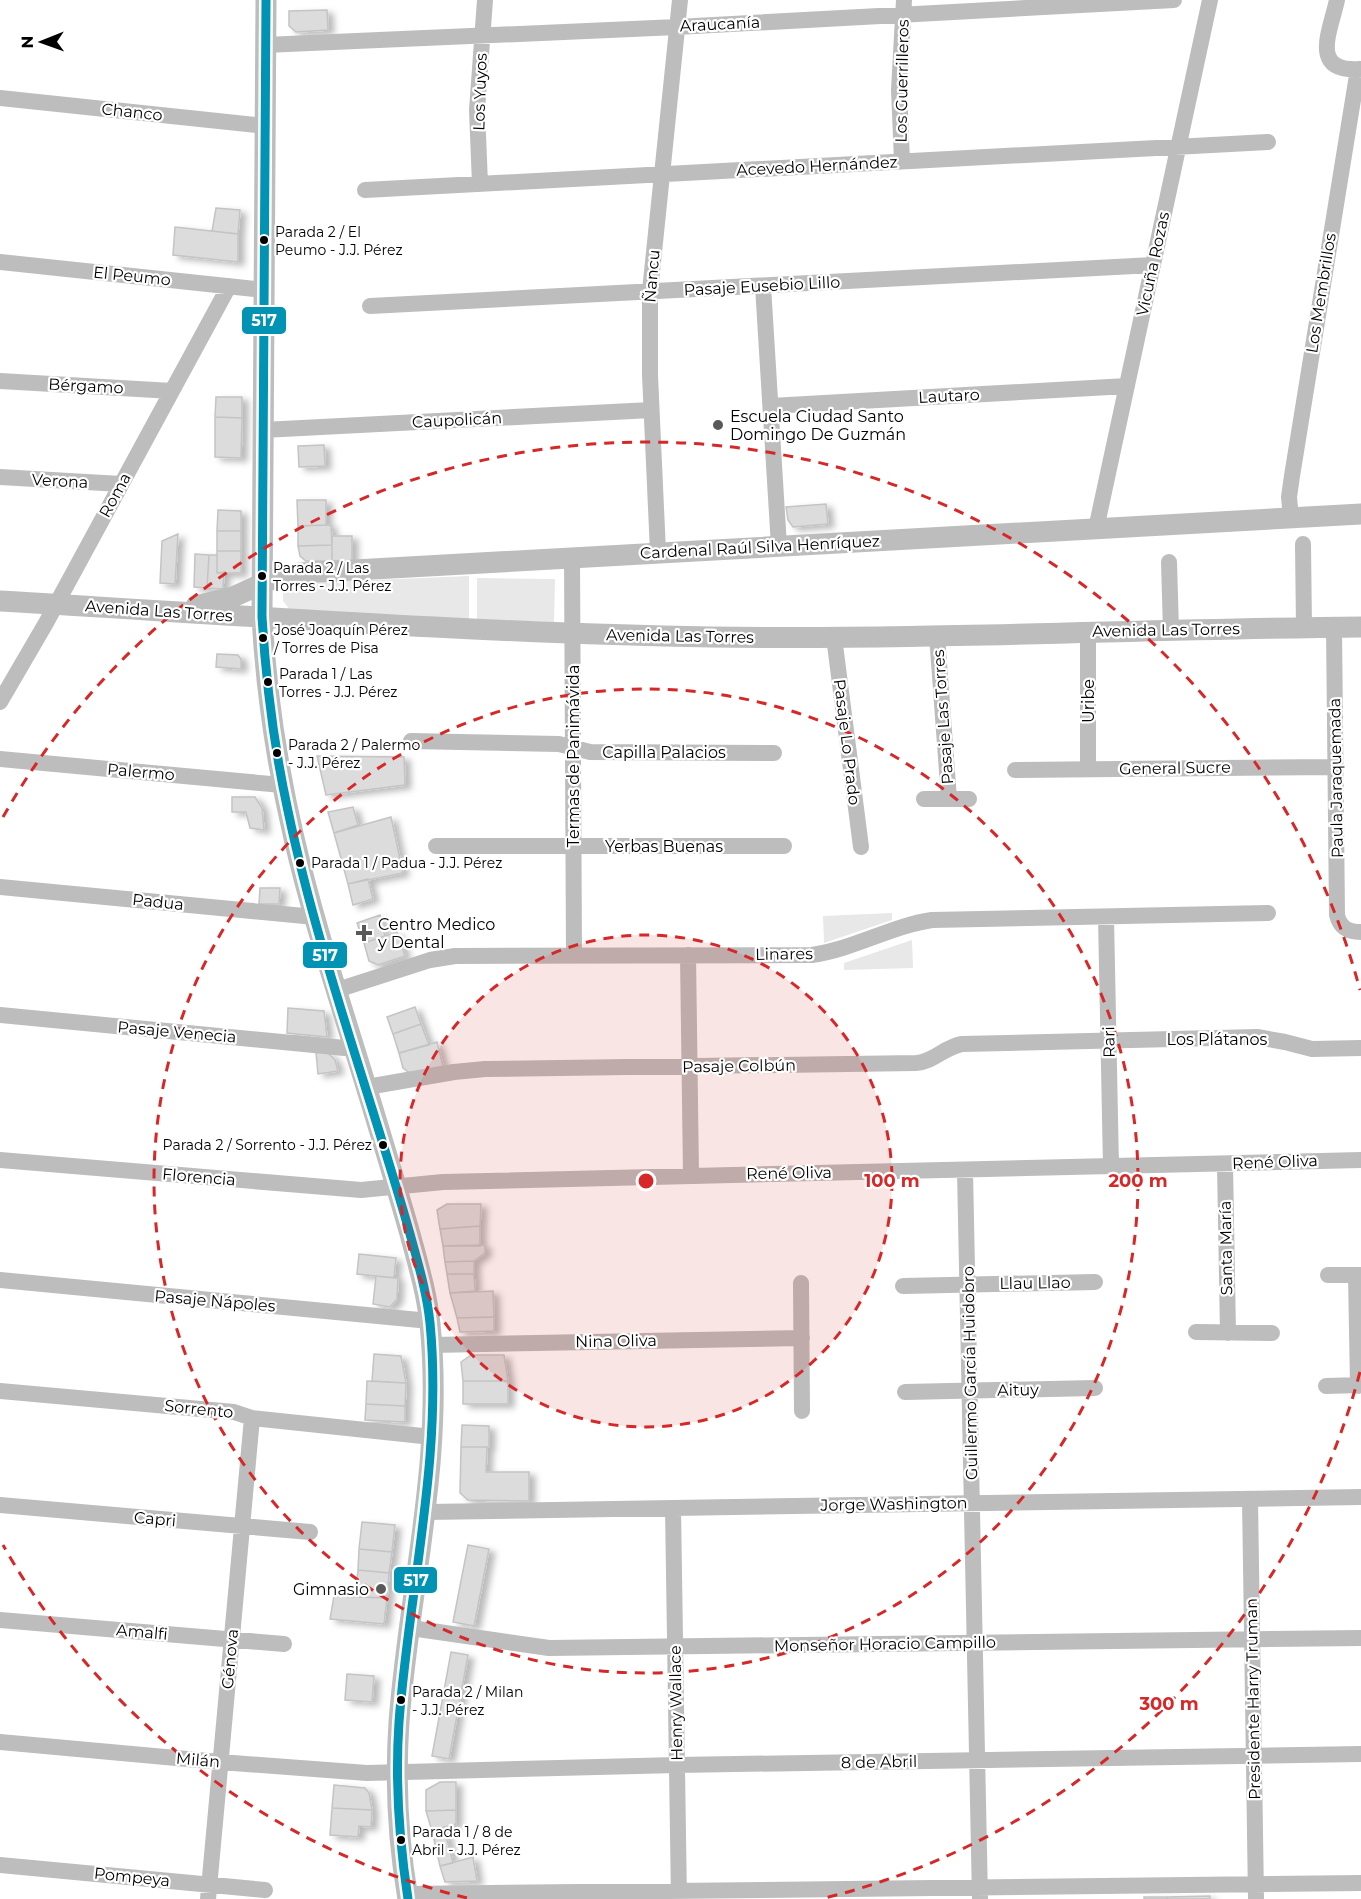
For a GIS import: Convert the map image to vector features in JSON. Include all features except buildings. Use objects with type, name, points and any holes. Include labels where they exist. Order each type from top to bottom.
[{"type":"main road","points":[[266,0],[262,617],[267,684],[282,784],[302,869],[418,1265],[429,1321],[431,1345],[432,1437],[427,1512],[400,1719],[397,1772],[400,1834],[407,1897]]},
{"type":"main road","name":"Cardenal Raúl Silva Henríquez","points":[[165,612],[222,601],[279,576],[301,573],[1361,514]]},
{"type":"main road","name":"Avenida Las Torres","points":[[0,601],[573,634],[716,637],[834,637],[1361,627]]},
{"type":"street","name":"Los Yuyos","points":[[480,184],[477,110],[485,0]]},
{"type":"street","name":"Ñancu","points":[[658,552],[651,410],[650,291],[680,0]]},
{"type":"street","name":"Araucanía","points":[[266,45],[677,27],[904,7],[1174,0]]},
{"type":"street","name":"Vicuña Rozas","points":[[1096,529],[1210,0]]},
{"type":"street","points":[[1337,0],[1327,45],[1328,56],[1334,65],[1343,70],[1360,69]]},
{"type":"street","name":"Los Guerrilleros","points":[[902,161],[899,90],[904,7]]},
{"type":"street","name":"Los Membrillos","points":[[1291,518],[1289,496],[1292,476],[1360,69]]},
{"type":"street","name":"Chanco","points":[[0,98],[265,126]]},
{"type":"street","name":"Acevedo Hernández","points":[[365,190],[1268,142]]},
{"type":"street","name":"El Peumo","points":[[0,262],[264,290]]},
{"type":"street","name":"Pasaje Eusebio Lillo","points":[[370,306],[1153,265]]},
{"type":"street","name":"Roma","points":[[0,702],[229,286]]},
{"type":"street","points":[[764,286],[779,546]]},
{"type":"street","name":"Bérgamo","points":[[0,381],[172,391]]},
{"type":"street","name":"Lautaro","points":[[771,406],[1127,386]]},
{"type":"street","name":"Caupolicán","points":[[263,430],[651,410]]},
{"type":"street","name":"Verona","points":[[0,477],[121,484]]},
{"type":"street","points":[[1303,544],[1304,628]]},
{"type":"street","name":"Termas de Panimávida","points":[[572,557],[574,955]]},
{"type":"street","points":[[1169,562],[1171,630]]},
{"type":"street","name":"Paula Jaraquemada","points":[[1334,627],[1337,915],[1344,927],[1352,932],[1361,932]]},
{"type":"street","name":"Uribe","points":[[1088,632],[1088,769]]},
{"type":"street","name":"Pasaje Las Torres","points":[[937,635],[949,799]]},
{"type":"street","name":"Pasaje Lo Prado","points":[[834,637],[861,847]]},
{"type":"street","name":"Capilla Palacios","points":[[411,741],[559,744],[590,752],[774,753]]},
{"type":"street","name":"Palermo","points":[[0,759],[282,784]]},
{"type":"street","name":"General Sucre","points":[[1015,770],[1336,767]]},
{"type":"street","name":"Pasaje Las Torres","points":[[924,800],[969,799]]},
{"type":"street","name":"Yerbas Buenas","points":[[436,846],[784,846]]},
{"type":"street","name":"Padua","points":[[0,887],[315,917]]},
{"type":"street","name":"Linares","points":[[337,990],[443,957],[822,953],[904,926],[932,921],[1268,913]]},
{"type":"street","name":"Rari","points":[[1106,916],[1111,1167]]},
{"type":"street","points":[[688,955],[691,1175]]},
{"type":"street","name":"Pasaje Venecia","points":[[0,1015],[355,1049]]},
{"type":"street","name":"Los Plátanos","points":[[1108,1040],[1257,1037],[1312,1049],[1361,1048]]},
{"type":"street","name":"Pasaje Colbún","points":[[367,1088],[454,1071],[485,1069],[916,1064],[929,1061],[948,1048],[962,1044],[1108,1040]]},
{"type":"street","name":"Florencia","points":[[0,1160],[350,1189],[397,1188]]},
{"type":"street","name":"René Oliva","points":[[397,1188],[443,1182],[1361,1160]]},
{"type":"street","name":"Santa María","points":[[1225,1164],[1228,1333]]},
{"type":"street","name":"Guillermo García Huidobro","points":[[966,1171],[980,1893]]},
{"type":"street","points":[[1326,1386],[1359,1386],[1358,1275],[1328,1275]]},
{"type":"street","name":"Pasaje Nápoles","points":[[0,1280],[429,1321]]},
{"type":"street","points":[[801,1282],[802,1411]]},
{"type":"street","name":"Llau Llao","points":[[903,1286],[1095,1282]]},
{"type":"street","points":[[1196,1332],[1272,1332]]},
{"type":"street","name":"Nina Oliva","points":[[431,1345],[802,1338]]},
{"type":"street","name":"Aituy","points":[[905,1392],[1095,1388]]},
{"type":"street","name":"Sorrento","points":[[0,1391],[234,1412],[252,1418],[432,1437]]},
{"type":"street","name":"Génova","points":[[208,1892],[252,1418]]},
{"type":"street","name":"Jorge Washington","points":[[427,1512],[1361,1497]]},
{"type":"street","name":"Presidente Harry Truman","points":[[1250,1499],[1256,1892]]},
{"type":"street","name":"Capri","points":[[0,1505],[310,1532]]},
{"type":"street","name":"Henry Wallace","points":[[673,1508],[679,1895]]},
{"type":"street","name":"Amalfi","points":[[0,1620],[284,1644]]},
{"type":"street","name":"Monseñor Horacio Campillo","points":[[411,1628],[549,1648],[1361,1638]]},
{"type":"street","name":"Milán","points":[[0,1742],[357,1773],[397,1772]]},
{"type":"street","name":"8 de Abril","points":[[397,1772],[1361,1754]]},
{"type":"street","name":"Pompeya","points":[[0,1865],[208,1892],[265,1890]]},
{"type":"street","points":[[407,1897],[1256,1892],[1361,1883]]},
{"type":"shaded area","points":[[469,576],[469,621],[291,611],[283,601],[283,588],[301,583]]},
{"type":"shaded area","points":[[477,578],[555,579],[554,622],[477,620]]},
{"type":"shaded area","points":[[892,913],[892,920],[824,943],[823,916]]},
{"type":"shaded area","points":[[912,940],[913,968],[844,970],[844,963]]},
{"type":"transit line","name":"517","points":[[266,0],[262,617],[271,714],[283,787],[314,918],[395,1181],[424,1289],[430,1323],[433,1373],[429,1473],[404,1672],[397,1766],[402,1855],[408,1899]]},
{"type":"place","name":"Parada 2 / El Peumo - J.J. Pérez","points":[[264,240]]},
{"type":"place","name":"Escuela Ciudad Santo Domingo De Guzmán","points":[[718,425]]},
{"type":"place","name":"Parada 2 / Las Torres - J.J. Pérez","points":[[262,576]]},
{"type":"place","name":"José Joaquín Pérez / Torres de Pisa","points":[[263,638]]},
{"type":"place","name":"Parada 1 / Las Torres - J.J. Pérez","points":[[268,682]]},
{"type":"place","name":"Parada 2 / Palermo - J.J. Pérez","points":[[277,753]]},
{"type":"place","name":"Parada 1 / Padua - J.J. Pérez","points":[[300,863]]},
{"type":"place","name":"Centro Medico y Dental","points":[[364,933]]},
{"type":"place","name":"Parada 2 / Sorrento - J.J. Pérez","points":[[383,1145]]},
{"type":"place","name":"Gimnasio","points":[[381,1589]]},
{"type":"place","name":"Parada 2 / Milan - J.J. Pérez","points":[[401,1700]]},
{"type":"place","name":"Parada 1 / 8 de Abril - J.J. Pérez","points":[[401,1840]]}]
